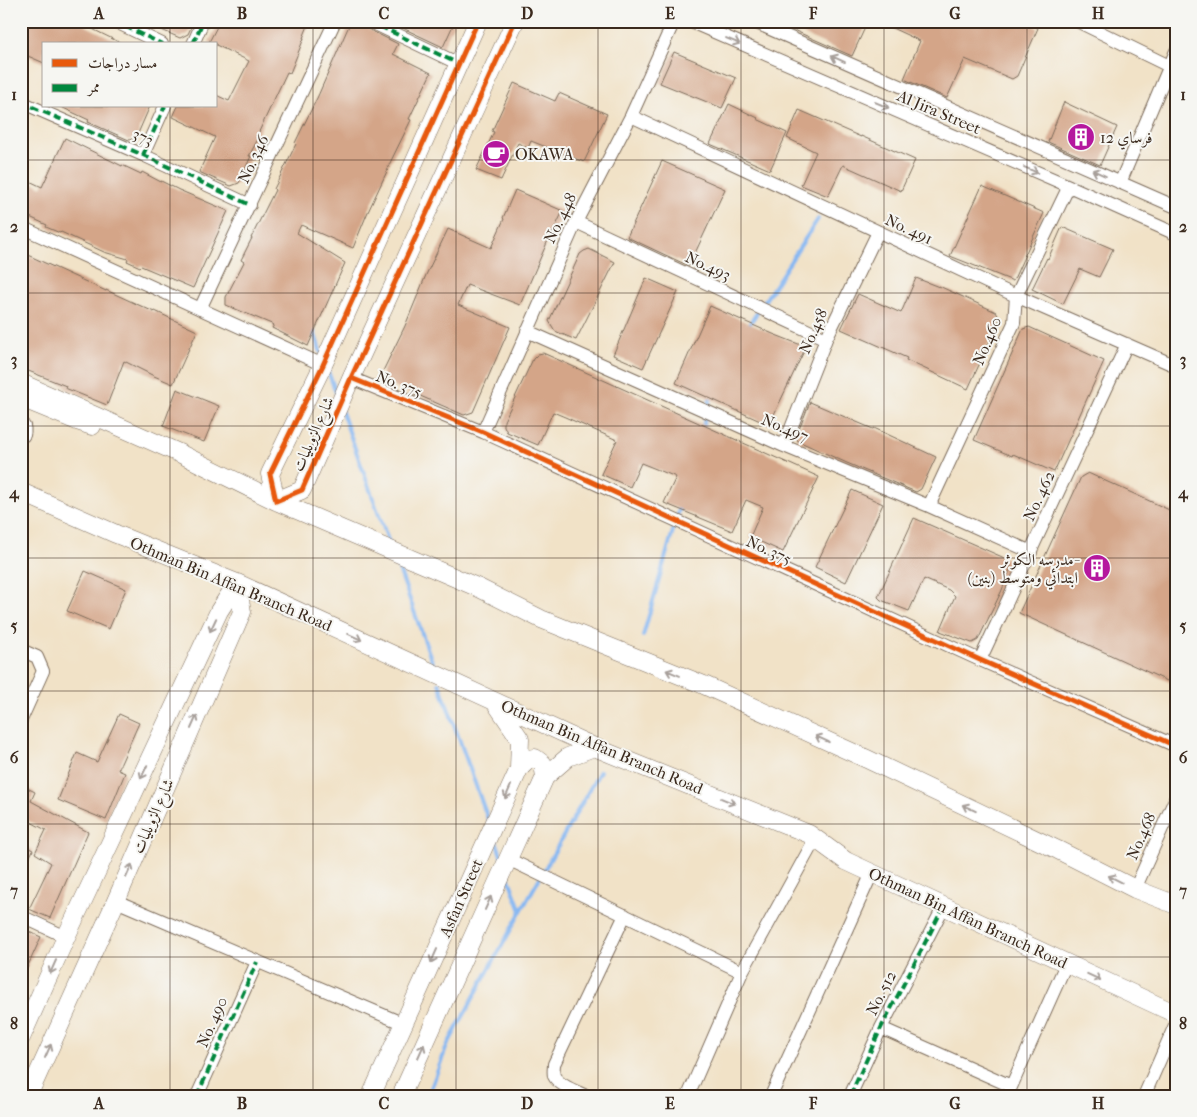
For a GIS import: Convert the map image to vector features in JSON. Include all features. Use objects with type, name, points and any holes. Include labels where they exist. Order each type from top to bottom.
[{"type":"main road","points":[[21,428],[21,433]]},
{"type":"street","points":[[114,21],[158,42]]},
{"type":"street","points":[[194,42],[203,21]]},
{"type":"street","name":"No. 346","points":[[200,309],[335,21]]},
{"type":"street","points":[[369,21],[459,64]]},
{"type":"street","name":"شارع الزويليات","points":[[478,21],[323,365],[270,474],[276,501],[302,490],[351,378],[515,21]]},
{"type":"street","name":"No. 448","points":[[483,432],[576,222],[631,116],[674,21]]},
{"type":"street","name":"Al Jira Street","points":[[689,21],[1176,234]]},
{"type":"street","name":"Al Jira Street","points":[[752,21],[1176,207]]},
{"type":"street","points":[[1077,21],[1169,66]]},
{"type":"street","points":[[1120,183],[1176,51]]},
{"type":"street","name":"373","points":[[21,102],[143,155],[250,205]]},
{"type":"street","points":[[143,155],[164,108]]},
{"type":"street","name":"No. 491","points":[[631,116],[1016,296],[1176,366]]},
{"type":"street","name":"No.460","points":[[929,506],[1014,323],[1016,296],[1069,186]]},
{"type":"street","name":"No.493","points":[[576,222],[826,339]]},
{"type":"street","points":[[21,227],[323,365]]},
{"type":"street","name":"No.458","points":[[784,446],[826,339],[878,232]]},
{"type":"street","name":"No.497","points":[[527,331],[784,446],[929,506],[1031,552]]},
{"type":"street","name":"No. 462","points":[[980,660],[1127,344]]},
{"type":"street","name":"No. 375","points":[[351,378],[483,432],[980,660],[1176,746]]},
{"type":"street","points":[[21,383],[181,454],[276,501],[479,588],[541,619],[704,685],[867,759],[1135,889],[1176,905]]},
{"type":"street","points":[[21,398],[77,421],[181,454]]},
{"type":"street","points":[[21,480],[116,534]]},
{"type":"street","name":"Othman Bin Affan Branch Road","points":[[21,492],[116,534],[237,583],[594,747],[809,834],[846,861],[1176,1014]]},
{"type":"street","name":"شارع الزويليات","points":[[28,1096],[116,901],[242,612],[237,583]]},
{"type":"street","name":"شارع الزويليات","points":[[21,1038],[66,937],[220,611],[237,583]]},
{"type":"street","points":[[21,650],[37,656],[44,671],[21,720]]},
{"type":"street","name":"Asfan Street","points":[[371,1096],[519,769],[520,739],[494,701]]},
{"type":"street","name":"Asfan Street","points":[[401,1096],[545,777],[568,757],[594,747]]},
{"type":"street","points":[[519,769],[529,759],[535,758],[543,764],[545,777]]},
{"type":"street","name":"No.468","points":[[1135,889],[1176,797]]},
{"type":"street","points":[[688,1096],[742,972],[815,839]]},
{"type":"street","points":[[508,859],[742,972]]},
{"type":"street","points":[[772,1096],[872,873]]},
{"type":"street","points":[[116,901],[404,1024]]},
{"type":"street","name":"No. 512","points":[[850,1096],[881,1028],[944,906]]},
{"type":"street","points":[[586,1096],[558,1081],[554,1075],[554,1064],[625,915]]},
{"type":"street","points":[[21,916],[66,937]]},
{"type":"street","name":"No. 490","points":[[197,1096],[257,962]]},
{"type":"street","points":[[881,1028],[1009,1091],[1066,964]]},
{"type":"street","points":[[1144,1096],[1176,1023]]},
{"type":"building","points":[[21,21],[76,21],[119,42],[42,42],[42,62],[21,53]]},
{"type":"building","points":[[141,21],[194,21],[188,34],[180,38]]},
{"type":"building","points":[[220,21],[310,21],[290,73],[287,72],[256,138],[258,139],[249,156],[251,156],[239,183],[231,186],[199,172],[215,137],[173,117],[177,108],[218,108],[218,96],[229,101],[249,61],[218,46],[218,42],[209,42]]},
{"type":"building","points":[[351,21],[361,21],[362,25],[366,28],[398,44],[393,54],[431,73],[353,248],[301,225],[297,233],[345,263],[308,346],[272,328],[274,325],[226,305],[226,297],[244,262],[241,260],[275,190]]},
{"type":"building","points":[[388,21],[455,21],[443,47]]},
{"type":"building","points":[[773,21],[868,21],[852,56]]},
{"type":"building","points":[[877,21],[1023,21],[1038,28],[1017,76],[1012,79],[965,59],[947,98],[904,79],[920,41]]},
{"type":"building","points":[[674,52],[736,78],[722,108],[660,83]]},
{"type":"building","points":[[514,83],[555,101],[559,93],[607,114],[584,162],[531,141],[528,148],[518,143],[501,180],[476,170]]},
{"type":"building","name":"فرساي 12","points":[[1064,102],[1117,127],[1100,165],[1048,142]]},
{"type":"building","points":[[729,104],[787,133],[770,170],[710,144]]},
{"type":"building","points":[[63,108],[149,108],[136,138],[129,140],[88,122],[89,120]]},
{"type":"building","points":[[799,110],[915,160],[901,191],[843,165],[828,196],[801,185],[816,152],[787,138]]},
{"type":"building","points":[[65,138],[122,166],[141,174],[142,172],[228,211],[193,288],[140,267],[127,261],[128,259],[104,252],[46,227],[47,225],[21,213],[21,177],[42,187]]},
{"type":"building","points":[[662,161],[725,189],[689,266],[627,237]]},
{"type":"building","points":[[982,186],[1044,213],[1013,281],[950,256]]},
{"type":"building","points":[[515,190],[563,211],[520,305],[467,285],[458,305],[510,327],[473,412],[464,415],[382,382],[382,373],[448,229],[491,248]]},
{"type":"building","points":[[1062,227],[1113,249],[1099,277],[1080,269],[1063,304],[1032,289]]},
{"type":"building","points":[[589,249],[615,262],[576,340],[555,331],[549,321],[580,254]]},
{"type":"building","points":[[21,252],[197,331],[173,384],[124,361],[107,405],[21,368]]},
{"type":"building","points":[[646,278],[678,292],[643,368],[613,355]]},
{"type":"building","points":[[916,278],[939,286],[996,312],[1000,319],[968,389],[906,360],[907,358],[841,329],[858,294],[901,313]]},
{"type":"building","points":[[710,306],[801,345],[803,348],[804,351],[769,425],[676,383]]},
{"type":"building","points":[[1029,327],[1104,361],[1054,472],[974,440],[1023,329]]},
{"type":"building","points":[[543,353],[819,477],[783,552],[750,537],[763,507],[746,500],[732,531],[664,503],[676,477],[641,463],[630,487],[601,474],[617,440],[565,417],[553,412],[538,445],[507,432],[504,421],[533,359],[538,354]]},
{"type":"building","points":[[177,389],[219,406],[204,442],[163,426]]},
{"type":"building","points":[[810,402],[874,428],[936,457],[921,489],[916,492],[798,441],[796,437]]},
{"type":"building","name":"مدرسه الكوثر- ابتدائي ومتوسط (بنين)","points":[[1088,473],[1176,513],[1176,685],[1019,613],[1081,477]]},
{"type":"building","points":[[852,490],[883,504],[846,582],[815,567]]},
{"type":"building","points":[[914,518],[1009,560],[1011,567],[1002,590],[978,640],[972,643],[940,631],[955,596],[949,590],[924,579],[909,611],[878,597]]},
{"type":"building","points":[[85,571],[126,589],[109,629],[67,611]]},
{"type":"building","points":[[119,714],[139,723],[118,770],[125,773],[106,820],[58,800],[77,753],[97,762]]},
{"type":"building","points":[[21,785],[35,792],[31,801],[88,832],[50,918],[29,909],[51,863],[35,853],[46,830],[23,818],[21,822]]},
{"type":"building","points":[[21,844],[33,850],[21,875]]},
{"type":"building","points":[[21,928],[41,937],[21,981]]},
{"type":"waterway","points":[[747,328],[818,219]]},
{"type":"waterway","points":[[313,329],[321,353]]},
{"type":"waterway","points":[[327,369],[337,395]]},
{"type":"waterway","points":[[702,430],[711,395]]},
{"type":"waterway","points":[[342,412],[389,543]]},
{"type":"waterway","points":[[643,636],[680,506]]},
{"type":"waterway","points":[[395,558],[434,667]]},
{"type":"waterway","points":[[439,683],[489,822]]},
{"type":"waterway","points":[[428,1096],[447,1046],[600,771]]},
{"type":"waterway","points":[[495,838],[502,858]]},
{"type":"waterway","points":[[507,874],[521,911]]},
{"type":"marked path","points":[[114,21],[158,42]]},
{"type":"marked path","points":[[194,42],[203,21]]},
{"type":"marked path","points":[[369,21],[459,64]]},
{"type":"marked path","points":[[21,102],[143,155],[250,205]]},
{"type":"marked path","points":[[143,155],[164,108]]},
{"type":"marked path","points":[[850,1096],[881,1028],[944,906]]},
{"type":"marked path","points":[[197,1096],[257,962]]},
{"type":"cycle path","points":[[478,21],[323,365],[270,474],[276,501],[302,490],[351,378],[515,21]]},
{"type":"cycle path","points":[[351,378],[483,432],[980,660],[1176,746]]},
{"type":"place","name":"فرساي 12","points":[[1081,137]]},
{"type":"place","name":"OKAWA","points":[[496,154]]},
{"type":"place","name":"مدرسه الكوثر- ابتدائي ومتوسط (بنين)","points":[[1097,568]]}]
